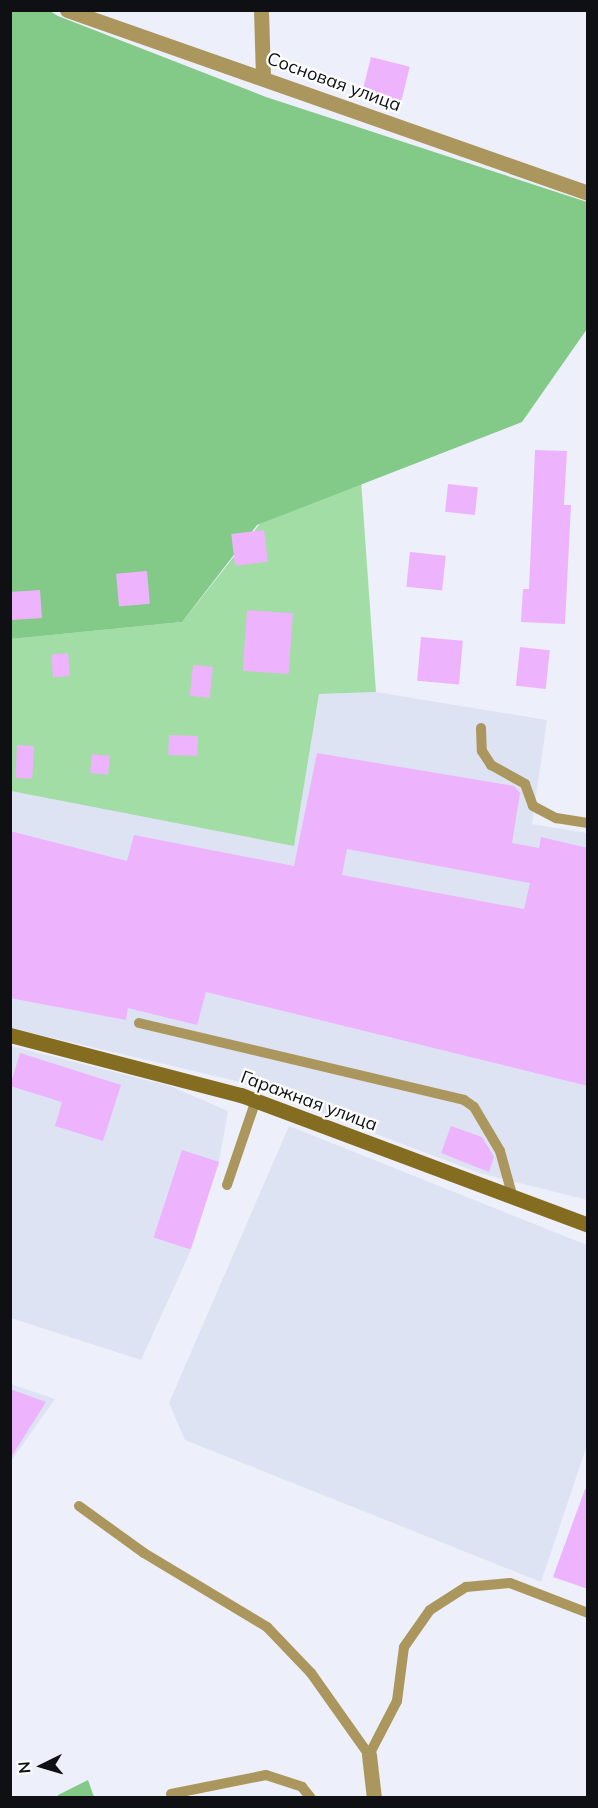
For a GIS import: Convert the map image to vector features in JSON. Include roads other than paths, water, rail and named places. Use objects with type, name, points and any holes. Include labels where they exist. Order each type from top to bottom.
[{"type":"street","name":"Сосновая улица","points":[[67,10],[588,193]]},
{"type":"street","points":[[261,10],[263,77]]},
{"type":"street","name":"Гаражная улица","points":[[10,1035],[189,1087],[256,1100],[588,1225]]},
{"type":"street","points":[[369,1755],[374,1797]]},
{"type":"lane","points":[[481,728],[482,751],[491,765],[525,784],[533,806],[556,818],[588,823]]},
{"type":"lane","points":[[139,1023],[464,1100],[474,1107],[500,1151],[513,1198]]},
{"type":"lane","points":[[227,1185],[256,1100]]},
{"type":"lane","points":[[79,1506],[144,1553],[267,1627],[311,1673],[369,1755],[397,1701],[404,1647],[430,1610],[466,1587],[510,1583],[588,1613]]},
{"type":"lane","points":[[171,1794],[266,1775],[302,1787],[311,1797]]}]
